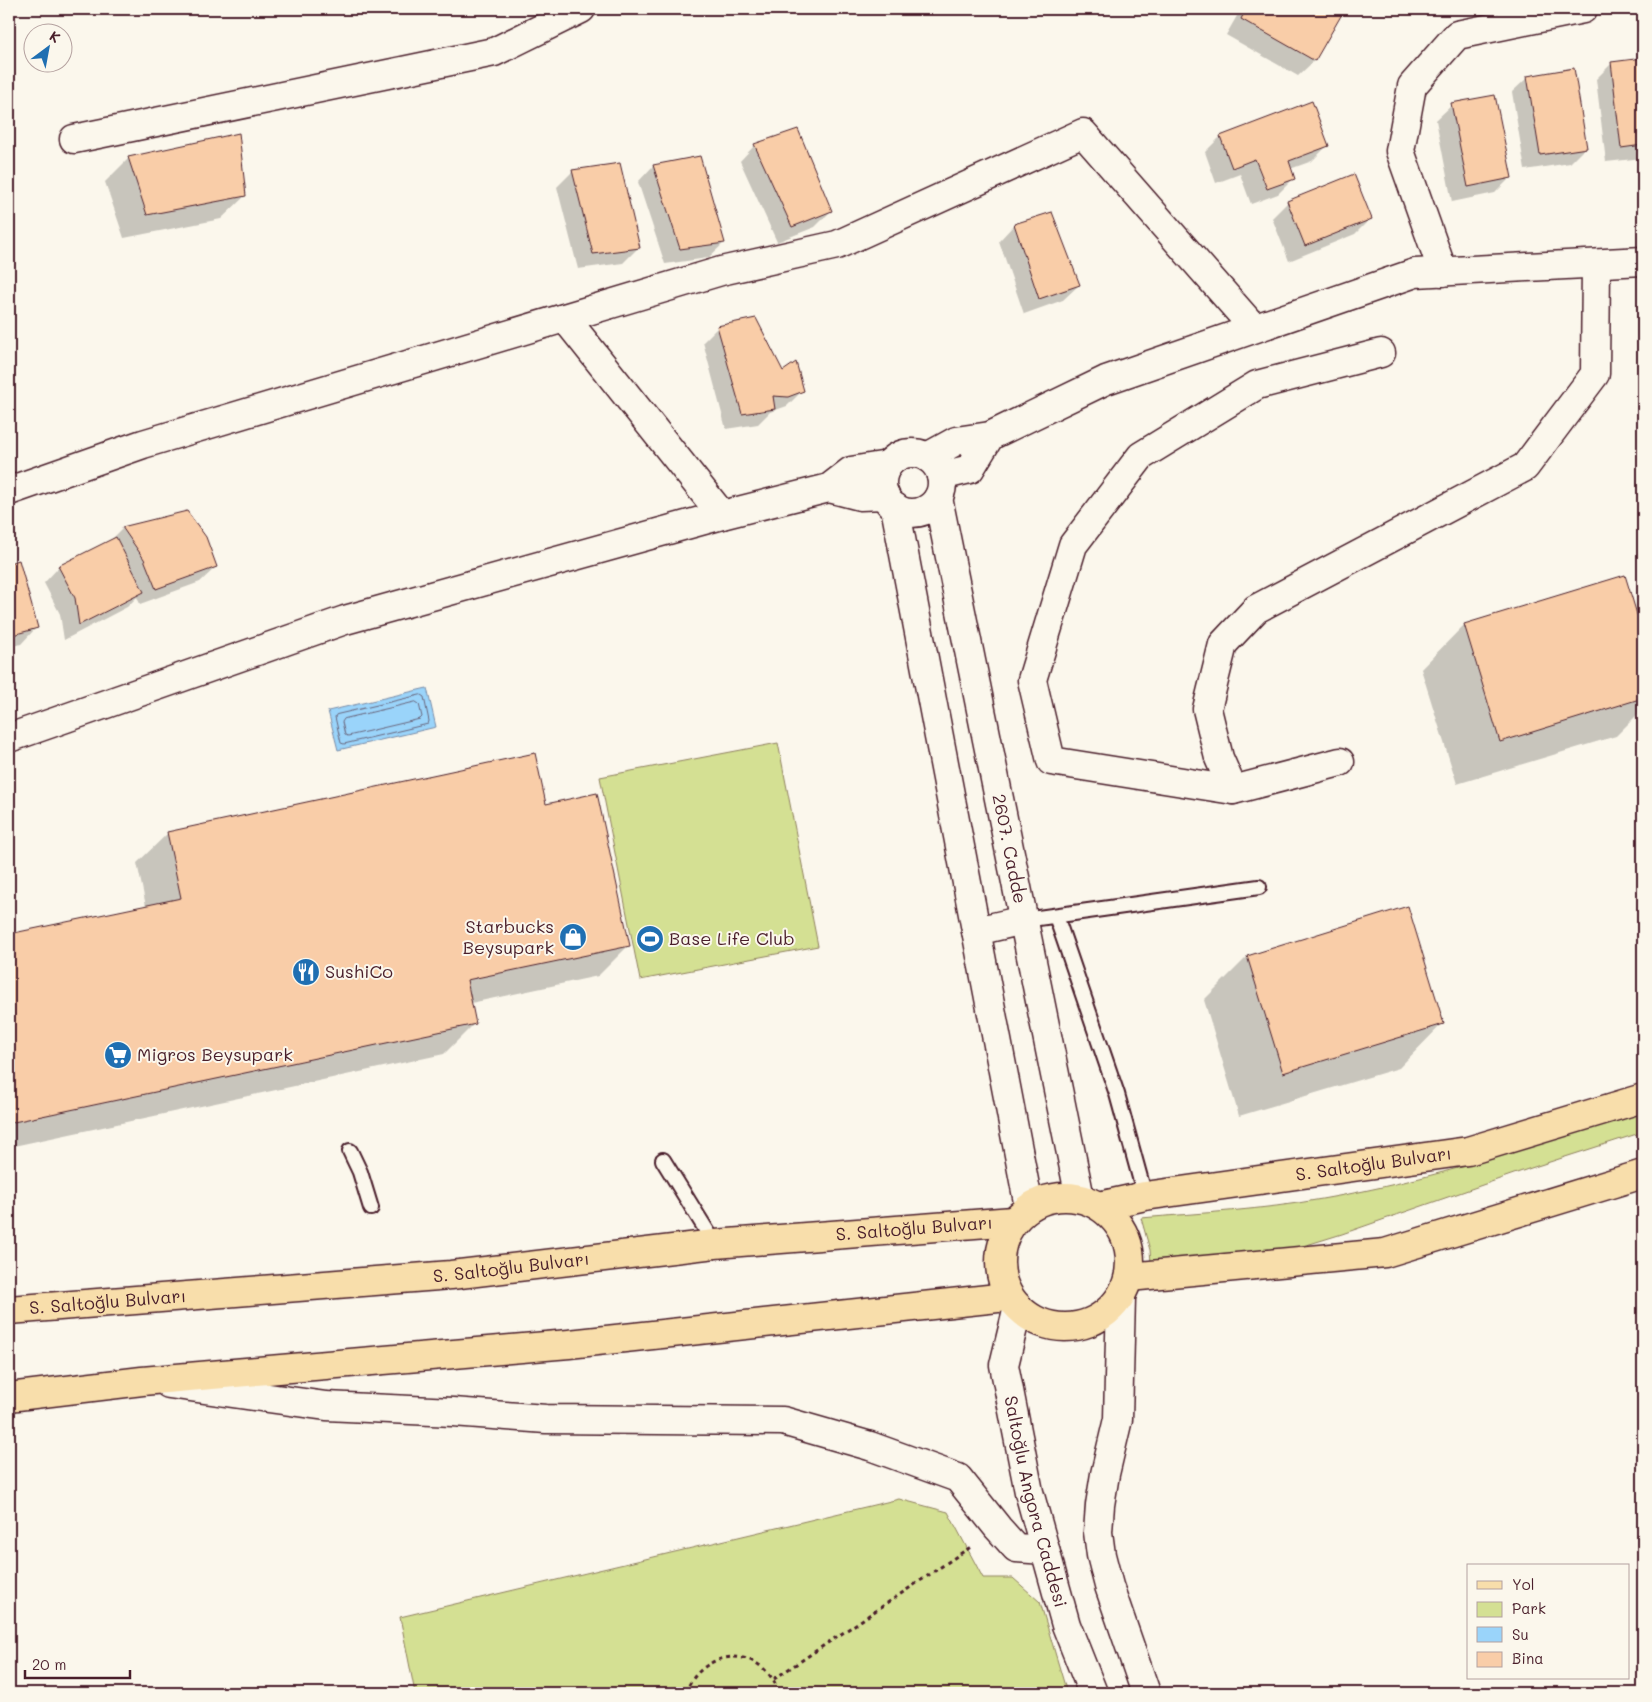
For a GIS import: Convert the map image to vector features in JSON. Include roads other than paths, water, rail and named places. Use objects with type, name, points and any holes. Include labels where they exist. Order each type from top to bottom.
[{"type":"main road","name":"S. Saltoğlu Bulvarı","points":[[1012,1302],[1002,1279],[999,1259],[1003,1239],[1021,1214],[1045,1199],[1062,1196],[1089,1202],[1145,1196],[1468,1151],[1643,1098]]},
{"type":"main road","points":[[1125,1287],[1385,1253],[1643,1174]]},
{"type":"main road","points":[[9,1397],[142,1381],[570,1344],[1012,1302],[1024,1314],[1044,1324],[1066,1328],[1087,1324],[1106,1313],[1125,1287],[1130,1257],[1126,1237],[1115,1219],[1089,1202]]},
{"type":"main road","name":"S. Saltoğlu Bulvarı","points":[[9,1310],[451,1275],[715,1244],[1021,1214]]},
{"type":"street","points":[[74,139],[494,52],[581,9]]},
{"type":"street","points":[[1443,272],[1400,151],[1412,86],[1458,35],[1584,9]]},
{"type":"street","points":[[9,491],[143,444],[721,271],[837,245],[1083,133],[1254,328]]},
{"type":"street","points":[[935,477],[970,469],[990,436],[1106,380],[1415,273],[1643,261]]},
{"type":"street","points":[[1233,790],[1219,758],[1206,709],[1223,644],[1256,609],[1525,467],[1595,374],[1596,264]]},
{"type":"street","points":[[565,318],[722,514]]},
{"type":"street","points":[[1340,762],[1233,790],[1051,761],[1032,680],[1073,546],[1141,456],[1257,385],[1381,353]]},
{"type":"street","points":[[829,488],[890,501],[904,512],[914,513],[932,506],[935,477],[919,454],[902,455],[894,459],[888,465],[882,480],[890,501],[976,931],[1021,1214]]},
{"type":"street","points":[[9,738],[346,620],[722,514],[829,488],[851,472],[888,465]]},
{"type":"street","name":"2607. Cadde","points":[[935,477],[1024,920],[1089,1202]]},
{"type":"street","points":[[976,931],[1024,920]]},
{"type":"street","points":[[1125,1287],[1118,1419],[1105,1474],[1098,1532],[1101,1555],[1109,1586],[1146,1693]]},
{"type":"street","name":"Saltoğlu Angora Caddesi","points":[[1012,1302],[1004,1365],[1029,1492],[1066,1625],[1093,1693]]},
{"type":"street","points":[[142,1381],[326,1406],[453,1412],[546,1419],[783,1421],[870,1446],[958,1478],[1016,1548],[1045,1550]]},
{"type":"lane","points":[[1024,920],[1260,887]]},
{"type":"lane","points":[[1056,916],[1117,1094],[1145,1196]]},
{"type":"lane","points":[[350,1151],[360,1172],[371,1208]]},
{"type":"lane","points":[[663,1160],[715,1244]]},
{"type":"water","points":[[427,688],[436,727],[338,750],[328,711]]},
{"type":"place","name":"Starbucks Beysupark","points":[[573,937]]},
{"type":"place","name":"Base Life Club","points":[[650,939]]},
{"type":"place","name":"SushiCo","points":[[306,972]]},
{"type":"place","name":"Migros Beysupark","points":[[118,1055]]}]
